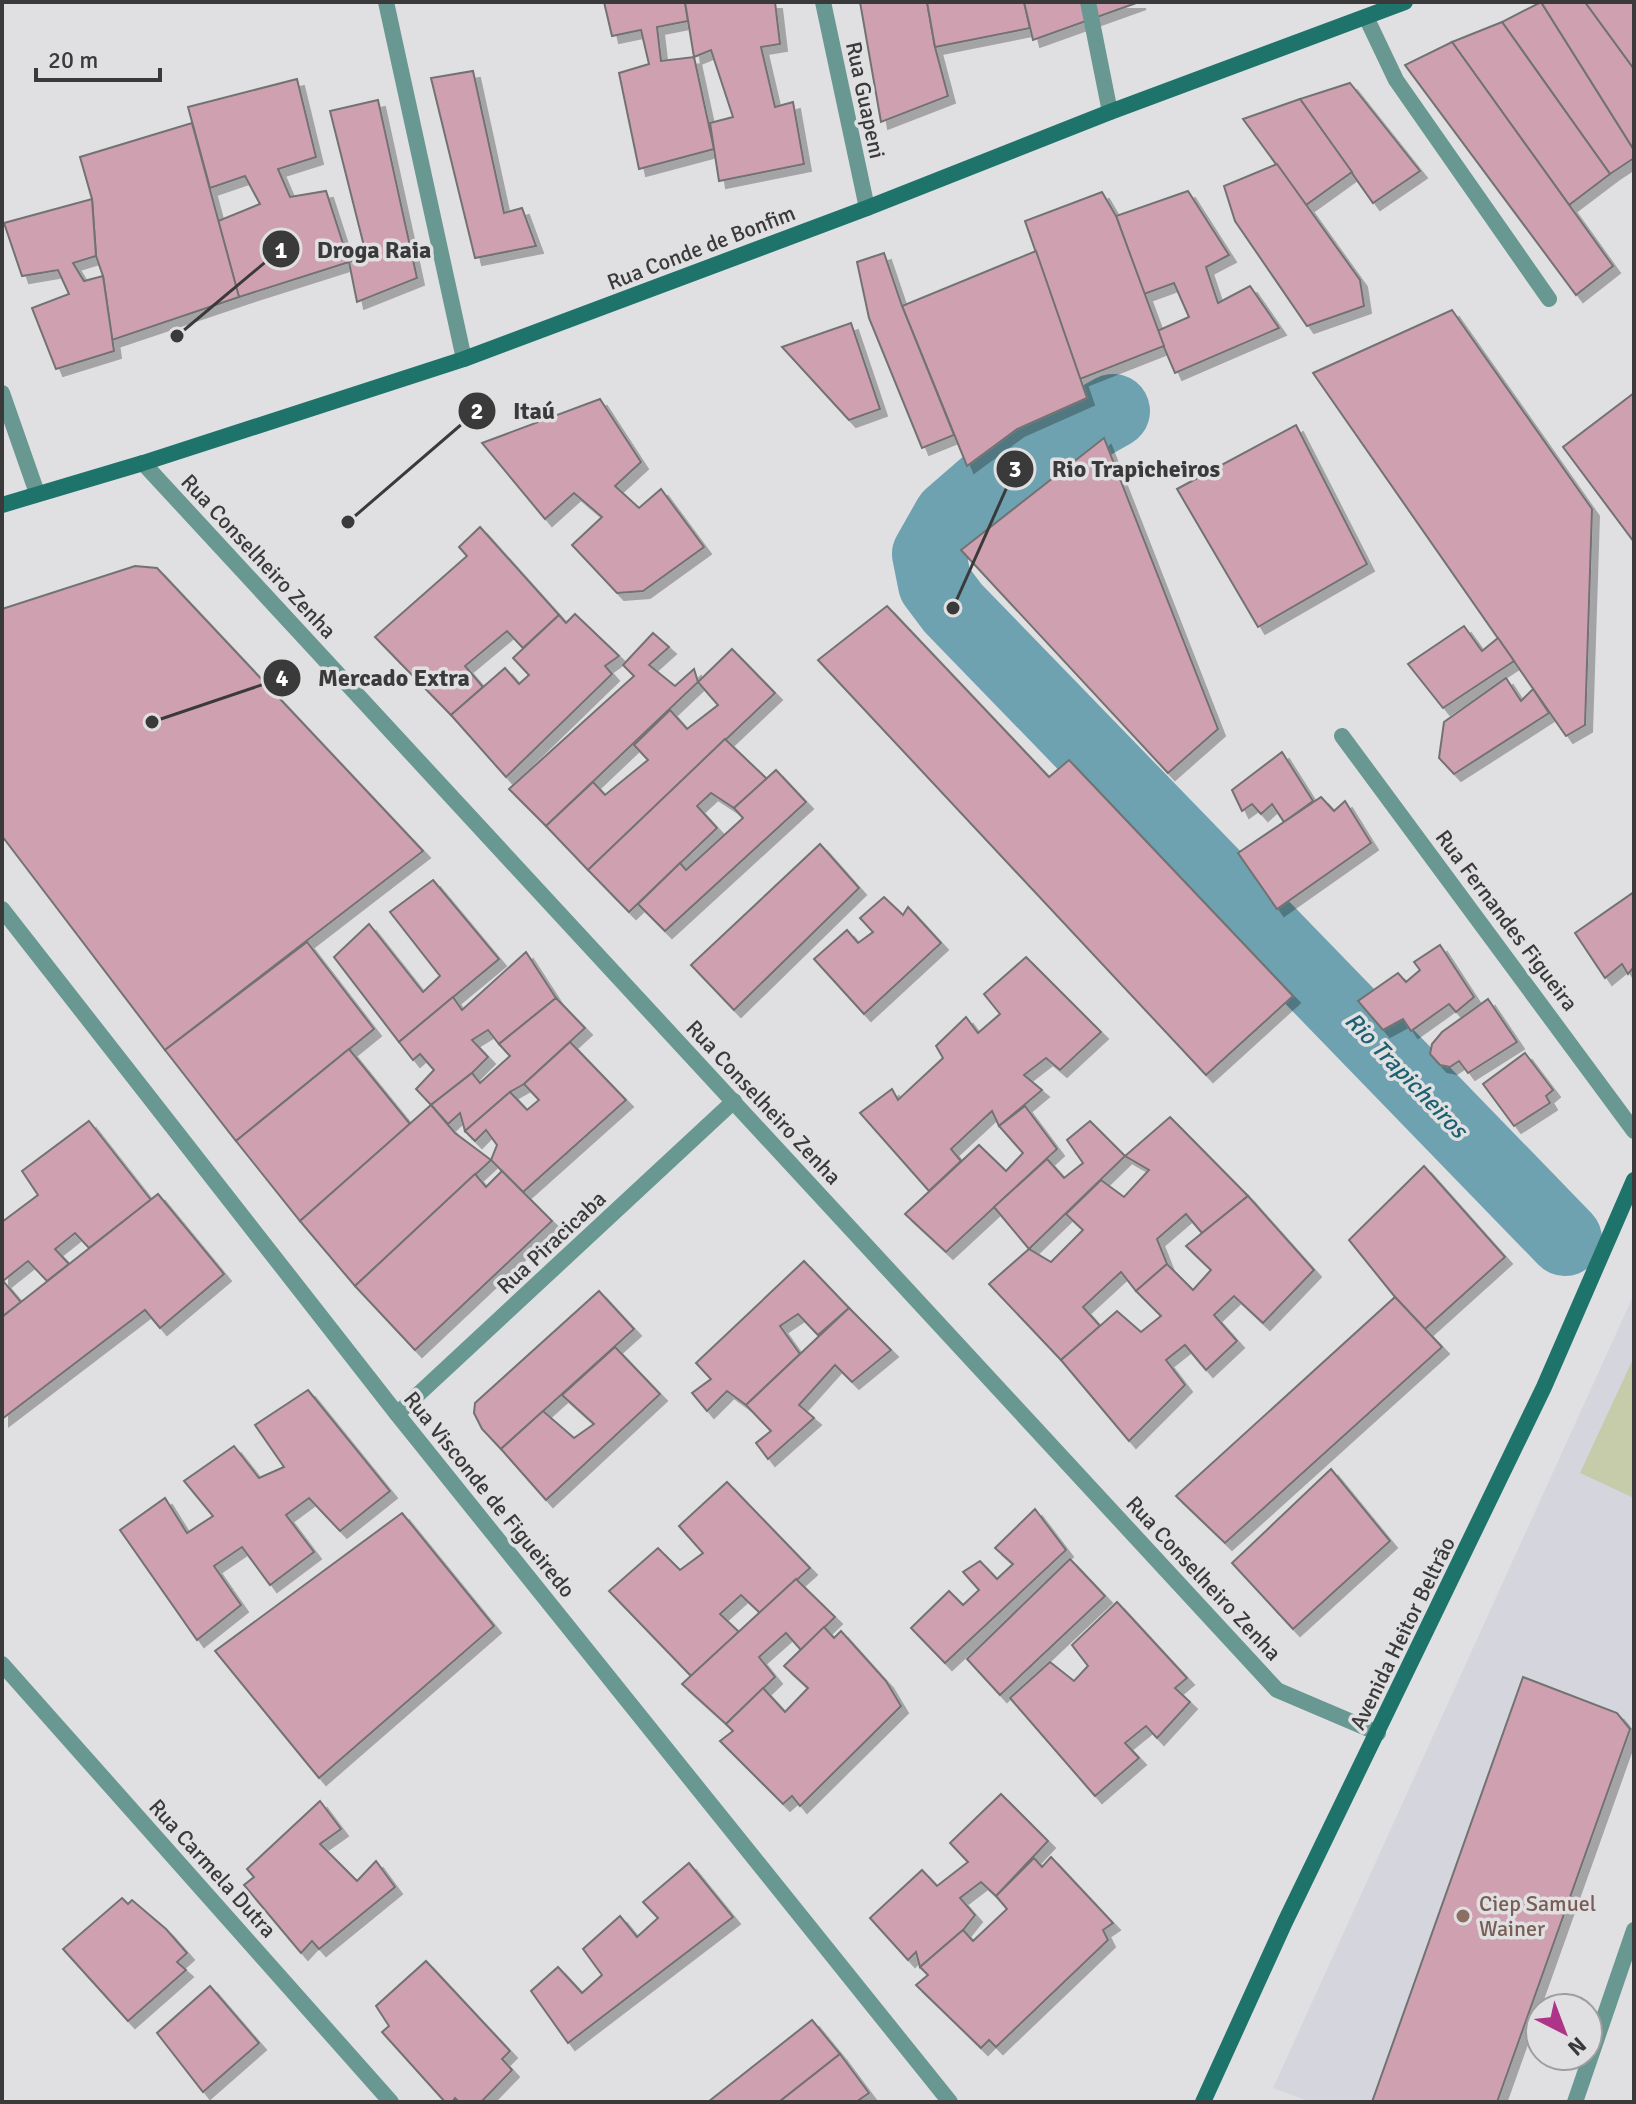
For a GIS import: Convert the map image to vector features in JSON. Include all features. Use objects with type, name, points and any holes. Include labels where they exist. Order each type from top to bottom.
[{"type":"main road","name":"Rua Conde de Bonfim","points":[[2,505],[143,463],[464,359],[867,208],[1364,9],[1405,2]]},
{"type":"main road","name":"Avenida Heitor Beltrão","points":[[1203,2102],[1285,1922],[1544,1387],[1634,1180]]},
{"type":"street","points":[[386,2],[464,359]]},
{"type":"street","name":"Rua Guapeni","points":[[823,2],[867,208]]},
{"type":"street","points":[[1088,2],[1110,112]]},
{"type":"street","points":[[1364,9],[1396,80],[1549,299]]},
{"type":"street","points":[[2,393],[37,493]]},
{"type":"street","name":"Rua Conselheiro Zenha","points":[[143,463],[1277,1690],[1378,1733]]},
{"type":"street","name":"Rua Fernandes Figueira","points":[[1342,736],[1634,1131]]},
{"type":"street","name":"Rua Visconde de Figueiredo","points":[[2,909],[397,1414],[950,2102]]},
{"type":"street","name":"Rua Piracicaba","points":[[397,1414],[734,1101]]},
{"type":"street","name":"Rua Carmela Dutra","points":[[2,1664],[391,2102]]},
{"type":"street","points":[[1575,2102],[1631,1951],[1634,1930]]},
{"type":"shaded area","points":[[1634,1294],[1634,1717],[1536,1992],[1524,1992],[1524,2026],[1497,2102],[1310,2102],[1273,2088]]},
{"type":"green space","points":[[1634,1357],[1634,1498],[1580,1473]]},
{"type":"building","points":[[604,2],[685,2],[688,21],[657,27],[661,61],[694,57],[714,149],[639,169],[619,73],[649,64],[641,30],[612,36]]},
{"type":"building","points":[[685,2],[775,2],[780,44],[761,47],[775,107],[793,102],[804,164],[719,181],[710,123],[733,117],[711,50],[694,57]]},
{"type":"building","points":[[860,2],[927,2],[948,96],[881,122]]},
{"type":"building","points":[[927,2],[1024,2],[1030,28],[935,47]]},
{"type":"building","points":[[1024,2],[1139,2],[1033,40]]},
{"type":"building","points":[[1541,2],[1634,150],[1634,158],[1610,174],[1502,22]]},
{"type":"building","points":[[1541,2],[1585,2],[1634,69],[1634,150]]},
{"type":"building","points":[[1585,2],[1634,2],[1634,69]]},
{"type":"building","points":[[1502,22],[1610,174],[1569,205],[1452,42]]},
{"type":"building","points":[[1452,42],[1613,266],[1576,295],[1405,65]]},
{"type":"building","points":[[473,71],[504,213],[522,208],[536,246],[475,258],[431,78]]},
{"type":"building","points":[[297,79],[316,157],[278,169],[290,197],[326,191],[349,262],[239,297],[218,221],[260,204],[245,176],[210,188],[188,107]]},
{"type":"building","points":[[1350,83],[1420,171],[1373,203],[1300,99]]},
{"type":"building","points":[[1300,99],[1352,172],[1306,205],[1243,119]]},
{"type":"building","points":[[378,100],[417,278],[357,302],[349,262],[366,254],[330,111]]},
{"type":"building","points":[[192,123],[239,297],[112,340],[103,276],[96,256],[92,199],[80,157]]},
{"type":"building","points":[[1277,164],[1360,280],[1364,306],[1307,326],[1235,221],[1224,186]]},
{"type":"building","points":[[1188,191],[1229,255],[1206,267],[1218,303],[1250,286],[1279,328],[1175,373],[1157,331],[1189,317],[1174,283],[1144,294],[1116,216]]},
{"type":"building","points":[[1102,192],[1116,216],[1164,346],[1080,379],[1025,221]]},
{"type":"building","points":[[92,199],[96,256],[73,263],[84,281],[103,276],[114,351],[56,369],[32,308],[69,294],[58,270],[22,276],[4,223]]},
{"type":"building","points":[[1036,251],[1087,398],[1017,429],[967,466],[902,306]]},
{"type":"building","points":[[884,253],[954,435],[922,448],[869,318],[857,262]]},
{"type":"building","points":[[1452,310],[1592,509],[1585,725],[1566,736],[1313,373]]},
{"type":"building","points":[[851,323],[880,409],[849,420],[782,347]]},
{"type":"building","points":[[1634,393],[1634,542],[1563,447]]},
{"type":"building","points":[[600,399],[641,462],[615,486],[639,508],[661,489],[704,547],[643,591],[617,593],[572,545],[602,517],[574,493],[545,519],[482,443]]},
{"type":"building","points":[[1296,425],[1367,564],[1258,627],[1177,489]]},
{"type":"building","points":[[1104,438],[1218,729],[1168,773],[961,550]]},
{"type":"building","points":[[480,527],[559,615],[523,648],[507,631],[465,666],[483,687],[451,715],[375,637],[467,556],[459,547]]},
{"type":"building","points":[[135,566],[157,568],[423,851],[165,1050],[2,836],[2,609]]},
{"type":"building","points":[[887,606],[1049,777],[1069,760],[1293,996],[1206,1075],[818,660]]},
{"type":"building","points":[[575,614],[619,656],[605,666],[612,674],[506,777],[451,715],[505,668],[519,684],[529,675],[513,658],[559,615],[566,623]]},
{"type":"building","points":[[1464,626],[1482,651],[1498,638],[1514,661],[1443,708],[1408,664]]},
{"type":"building","points":[[653,633],[669,647],[649,665],[675,686],[694,669],[698,682],[546,826],[509,789],[634,676],[623,665]]},
{"type":"building","points":[[732,649],[775,693],[588,870],[546,826],[593,782],[605,795],[648,760],[634,745],[670,710],[687,729],[718,705],[698,682]]},
{"type":"building","points":[[1506,678],[1521,701],[1533,689],[1549,713],[1454,774],[1439,758],[1444,722]]},
{"type":"building","points":[[725,739],[767,779],[734,808],[711,793],[697,806],[717,828],[629,912],[588,870]]},
{"type":"building","points":[[1282,752],[1313,801],[1284,822],[1272,804],[1261,814],[1252,804],[1242,811],[1232,790]]},
{"type":"building","points":[[776,770],[806,802],[665,931],[638,904],[680,863],[686,870],[743,818],[734,808]]},
{"type":"building","points":[[1321,797],[1334,811],[1345,801],[1371,843],[1277,909],[1238,853]]},
{"type":"building","points":[[820,844],[859,888],[734,1010],[691,965]]},
{"type":"building","points":[[433,880],[499,959],[399,1042],[334,957],[369,924],[423,992],[440,976],[390,912]]},
{"type":"building","points":[[1634,892],[1634,967],[1628,974],[1622,964],[1605,978],[1575,933]]},
{"type":"building","points":[[884,897],[903,915],[908,907],[941,943],[864,1014],[814,959],[847,930],[858,943],[873,932],[860,918]]},
{"type":"building","points":[[307,942],[374,1029],[236,1141],[165,1050]]},
{"type":"building","points":[[1440,945],[1474,997],[1456,1012],[1449,1004],[1411,1031],[1403,1019],[1383,1030],[1358,1001],[1398,973],[1406,982],[1420,970],[1414,962]]},
{"type":"building","points":[[526,952],[556,998],[499,1044],[488,1030],[472,1040],[488,1057],[431,1105],[416,1089],[434,1070],[420,1054],[413,1060],[399,1042],[453,997],[462,1010]]},
{"type":"building","points":[[1026,957],[1101,1032],[1060,1070],[1046,1058],[1024,1075],[1042,1090],[999,1126],[992,1111],[951,1149],[961,1161],[929,1191],[860,1113],[892,1089],[898,1100],[943,1058],[936,1046],[966,1017],[978,1033],[1000,1014],[984,994]]},
{"type":"building","points":[[556,998],[585,1028],[524,1084],[510,1092],[465,1131],[460,1113],[448,1124],[431,1105],[472,1073],[480,1083],[510,1056],[499,1044]]},
{"type":"building","points":[[1488,999],[1517,1042],[1468,1073],[1459,1061],[1450,1067],[1440,1065],[1430,1054],[1432,1044],[1442,1032]]},
{"type":"building","points":[[570,1042],[626,1100],[523,1192],[491,1160],[497,1145],[486,1130],[475,1141],[465,1131],[510,1092],[527,1110],[539,1100],[524,1084]]},
{"type":"building","points":[[349,1049],[410,1124],[300,1221],[236,1141]]},
{"type":"building","points":[[1525,1053],[1553,1090],[1546,1096],[1550,1103],[1514,1126],[1483,1084]]},
{"type":"building","points":[[431,1105],[455,1133],[491,1160],[355,1286],[300,1221]]},
{"type":"building","points":[[1025,1106],[1057,1149],[946,1252],[905,1214],[979,1145],[1006,1171],[1023,1153],[999,1126]]},
{"type":"building","points":[[1170,1117],[1248,1196],[1202,1233],[1186,1214],[1157,1239],[1167,1264],[1136,1291],[1121,1272],[1083,1307],[1100,1326],[1061,1360],[989,1284],[1029,1249],[1051,1262],[1083,1230],[1066,1214],[1101,1180],[1124,1197],[1149,1170],[1125,1156]]},
{"type":"building","points":[[89,1121],[151,1200],[89,1248],[75,1233],[55,1249],[69,1264],[47,1281],[28,1261],[3,1281],[21,1302],[2,1317],[2,1222],[38,1195],[22,1171]]},
{"type":"building","points":[[1090,1121],[1125,1156],[1029,1249],[994,1207],[1047,1159],[1064,1178],[1083,1163],[1067,1140]]},
{"type":"building","points":[[1424,1166],[1505,1257],[1425,1329],[1349,1240]]},
{"type":"building","points":[[502,1171],[552,1221],[415,1350],[355,1286],[475,1174],[486,1187]]},
{"type":"building","points":[[158,1194],[224,1274],[160,1328],[145,1310],[2,1419],[2,1317]]},
{"type":"building","points":[[1248,1196],[1314,1270],[1263,1323],[1234,1296],[1214,1315],[1237,1341],[1206,1370],[1185,1345],[1166,1360],[1185,1385],[1129,1441],[1061,1360],[1117,1311],[1141,1332],[1161,1316],[1136,1291],[1167,1264],[1193,1290],[1211,1270],[1186,1246]]},
{"type":"building","points":[[804,1261],[849,1308],[818,1335],[798,1314],[780,1326],[800,1354],[746,1405],[727,1391],[707,1411],[692,1393],[711,1379],[696,1363]]},
{"type":"building","points":[[599,1291],[634,1329],[501,1449],[482,1429],[474,1413],[475,1403]]},
{"type":"building","points":[[1395,1297],[1442,1347],[1225,1543],[1176,1496]]},
{"type":"building","points":[[849,1308],[891,1350],[852,1382],[835,1365],[799,1405],[814,1418],[768,1459],[756,1443],[771,1431],[746,1405]]},
{"type":"building","points":[[615,1347],[660,1394],[546,1500],[501,1449],[543,1411],[574,1438],[594,1424],[562,1395]]},
{"type":"building","points":[[308,1390],[390,1491],[340,1531],[309,1498],[286,1515],[314,1552],[270,1585],[242,1547],[214,1566],[241,1605],[197,1640],[120,1530],[165,1498],[187,1533],[213,1516],[184,1481],[234,1446],[259,1478],[284,1467],[255,1425]]},
{"type":"building","points":[[1331,1469],[1390,1541],[1293,1629],[1232,1563]]},
{"type":"building","points":[[727,1482],[810,1568],[760,1613],[741,1595],[720,1614],[739,1632],[691,1676],[609,1591],[658,1548],[680,1570],[703,1553],[679,1526]]},
{"type":"building","points":[[1035,1509],[1066,1550],[945,1663],[911,1628],[949,1591],[963,1605],[979,1590],[963,1572],[980,1561],[997,1579],[1013,1564],[995,1548]]},
{"type":"building","points":[[402,1513],[494,1626],[319,1778],[215,1651]]},
{"type":"building","points":[[1070,1559],[1105,1596],[1000,1695],[967,1659]]},
{"type":"building","points":[[796,1579],[835,1617],[801,1650],[786,1633],[759,1657],[775,1677],[726,1724],[682,1684]]},
{"type":"building","points":[[1117,1602],[1187,1678],[1175,1688],[1190,1702],[1157,1738],[1146,1726],[1125,1743],[1139,1758],[1095,1796],[1010,1698],[1050,1662],[1074,1681],[1088,1666],[1072,1645]]},
{"type":"building","points":[[824,1627],[834,1638],[841,1631],[886,1681],[901,1706],[800,1806],[792,1796],[783,1804],[720,1741],[733,1731],[726,1724],[763,1688],[785,1712],[808,1688],[784,1666]]},
{"type":"building","points":[[1523,1677],[1617,1713],[1630,1729],[1536,1992],[1524,1992],[1524,2026],[1497,2102],[1372,2102]]},
{"type":"building","points":[[1001,1794],[1048,1841],[996,1896],[981,1882],[960,1898],[975,1915],[963,1930],[920,1967],[916,1952],[908,1960],[870,1918],[922,1870],[937,1886],[968,1862],[950,1843]]},
{"type":"building","points":[[320,1801],[341,1829],[320,1844],[357,1881],[376,1861],[395,1887],[319,1949],[312,1941],[301,1953],[244,1885],[254,1877],[247,1869]]},
{"type":"building","points":[[1051,1857],[1113,1923],[1103,1930],[1108,1940],[996,2047],[989,2040],[981,2048],[916,1985],[928,1975],[920,1967],[963,1930],[973,1941],[1007,1909],[996,1896],[1034,1858],[1042,1867]]},
{"type":"building","points":[[689,1863],[733,1917],[568,2043],[531,1991],[558,1967],[582,1993],[602,1975],[583,1949],[620,1916],[637,1937],[658,1918],[643,1902]]},
{"type":"building","points":[[122,1898],[128,1904],[132,1900],[166,1929],[187,1953],[177,1962],[186,1970],[128,2021],[63,1949]]},
{"type":"building","points":[[426,1961],[510,2051],[502,2059],[512,2070],[481,2102],[459,2102],[455,2098],[452,2102],[445,2102],[382,2032],[389,2026],[376,2006]]},
{"type":"building","points":[[210,1986],[259,2043],[203,2092],[157,2033]]},
{"type":"building","points":[[812,2020],[840,2054],[779,2102],[708,2102]]},
{"type":"building","points":[[840,2054],[869,2093],[856,2102],[779,2102]]},
{"type":"waterway","name":"Rio Trapicheiros","points":[[1113,411],[996,477],[950,517],[929,554],[935,584],[953,608],[1565,1239]]},
{"type":"place","name":"Droga Raia","points":[[177,336]]},
{"type":"place","name":"Itaú","points":[[348,522]]},
{"type":"place","name":"Rio Trapicheiros","points":[[953,608]]},
{"type":"place","name":"Mercado Extra","points":[[152,722]]},
{"type":"place","name":"Ciep Samuel Wainer","points":[[1463,1916]]}]
